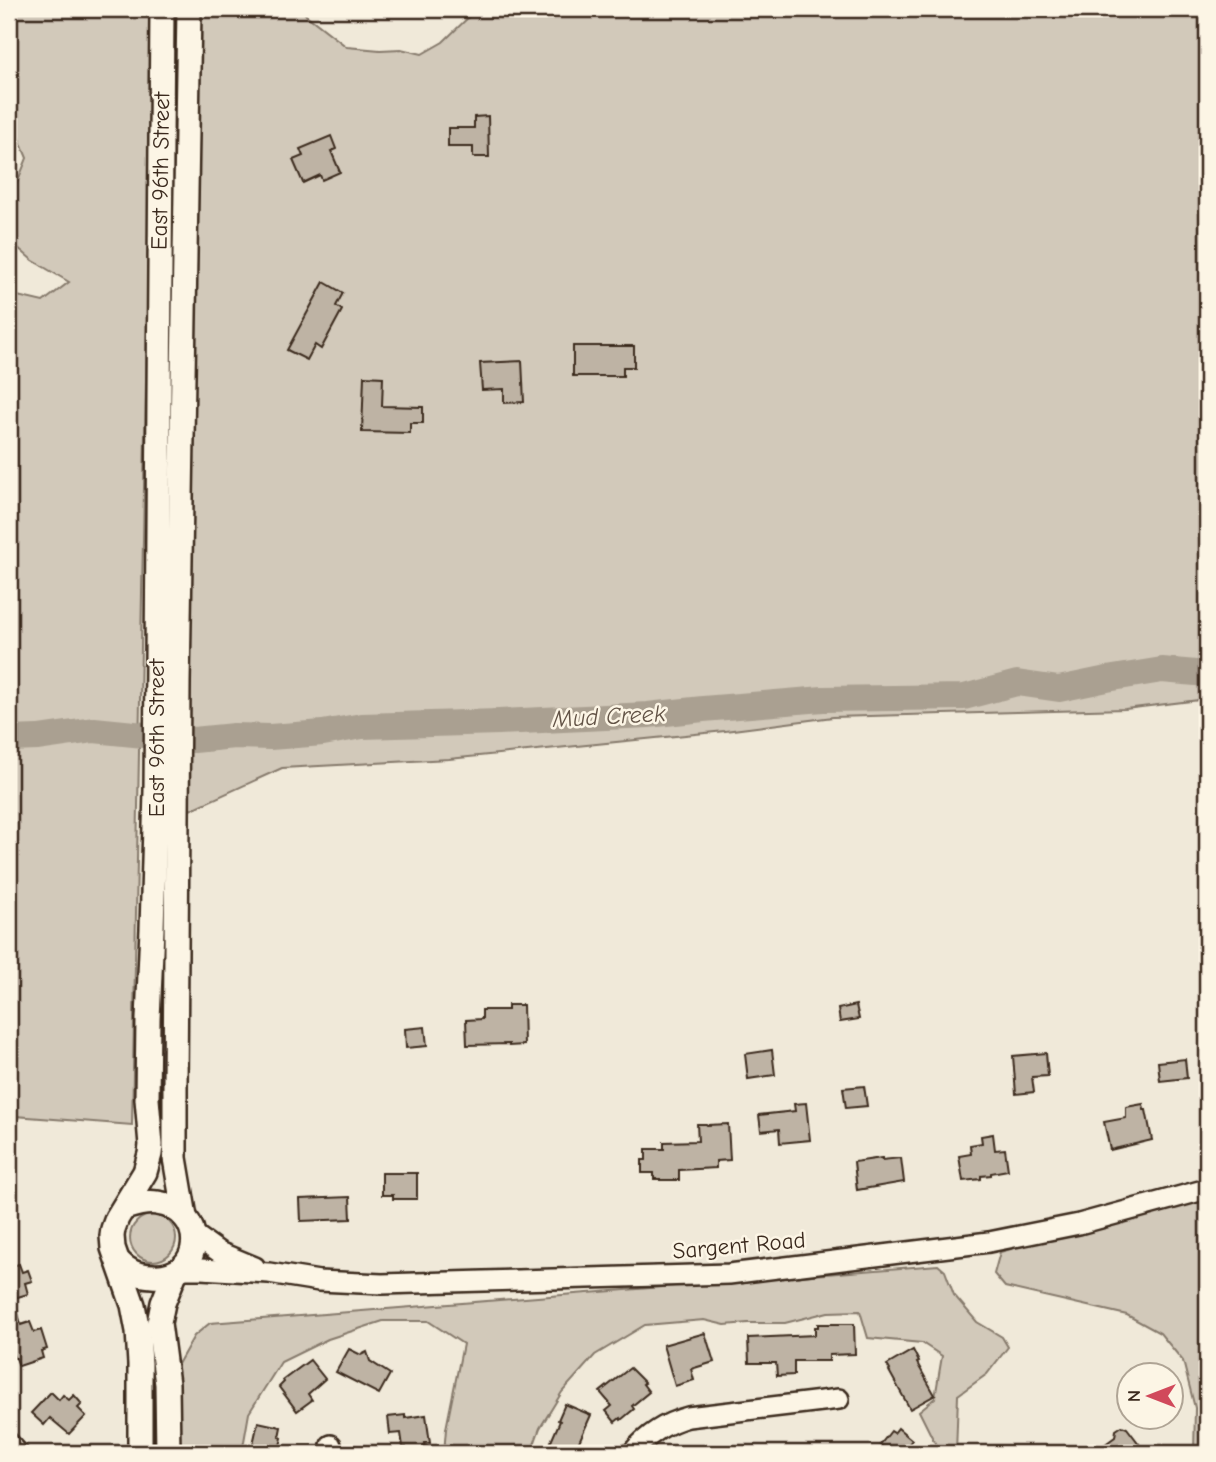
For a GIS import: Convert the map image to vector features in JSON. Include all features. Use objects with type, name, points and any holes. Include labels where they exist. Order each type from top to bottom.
[{"type":"main road","name":"East 96th Street","points":[[162,9],[167,791],[176,1171],[190,1226]]},
{"type":"main road","name":"East 96th Street","points":[[167,683],[189,9]]},
{"type":"main road","name":"East 96th Street","points":[[140,1453],[139,1345],[133,1305],[112,1242],[113,1229],[142,1177],[150,1154],[147,1099],[152,929],[167,791]]},
{"type":"main road","points":[[124,1208],[157,1203],[168,1206],[190,1226],[192,1251],[178,1271],[163,1303],[159,1324],[167,1384],[168,1453]]},
{"type":"main road","points":[[118,1261],[126,1270],[134,1273],[159,1276],[178,1271]]},
{"type":"street","name":"Sargent Road","points":[[178,1271],[201,1269],[269,1273],[328,1282],[401,1284],[729,1274],[989,1242],[1079,1224],[1207,1189]]},
{"type":"street","name":"Sargent Road","points":[[190,1226],[219,1252],[269,1273]]},
{"type":"street","points":[[632,1453],[645,1438],[657,1430],[688,1416],[839,1399]]},
{"type":"street","points":[[9,1443],[18,1453]]},
{"type":"shaded area","points":[[9,9],[153,9],[132,1125],[15,1116],[9,1106],[9,294],[43,302],[69,282],[32,260],[9,240],[9,203],[27,158],[9,115]]},
{"type":"shaded area","points":[[200,9],[302,9],[347,47],[401,49],[422,54],[443,42],[477,9],[1207,9],[1207,699],[1125,709],[833,717],[725,731],[449,759],[282,768],[188,811]]},
{"type":"shaded area","points":[[1207,1196],[1207,1453],[1194,1453],[1195,1408],[1184,1360],[1160,1333],[1127,1315],[1005,1287],[994,1274],[1000,1252]]},
{"type":"shaded area","points":[[153,1215],[169,1222],[176,1238],[169,1254],[153,1261],[137,1254],[130,1238],[137,1222]]},
{"type":"shaded area","points":[[938,1265],[945,1271],[954,1295],[977,1322],[1002,1337],[1008,1347],[987,1374],[958,1395],[956,1453],[934,1453],[936,1445],[919,1411],[935,1398],[942,1356],[922,1343],[868,1338],[860,1311],[828,1312],[785,1323],[725,1325],[704,1320],[645,1325],[595,1355],[562,1392],[540,1428],[531,1453],[444,1453],[446,1429],[463,1344],[428,1321],[383,1321],[328,1339],[281,1362],[249,1413],[242,1453],[178,1453],[178,1364],[194,1336],[210,1323]]},
{"type":"building","points":[[488,116],[489,157],[473,157],[473,147],[448,147],[448,128],[474,128],[474,117]]},
{"type":"building","points":[[331,136],[336,149],[331,151],[340,172],[322,180],[320,175],[303,183],[293,160],[303,156],[300,149]]},
{"type":"building","points":[[324,282],[343,293],[336,306],[342,310],[321,349],[315,345],[307,360],[287,350]]},
{"type":"building","points":[[573,346],[634,346],[634,367],[623,367],[623,376],[573,376]]},
{"type":"building","points":[[522,361],[524,402],[504,403],[504,389],[482,390],[480,363]]},
{"type":"building","points":[[364,376],[383,377],[382,406],[423,407],[423,423],[410,423],[410,433],[362,432]]},
{"type":"building","points":[[508,1005],[523,1005],[524,1045],[467,1045],[466,1020],[482,1019],[482,1010],[508,1010]]},
{"type":"building","points":[[856,1005],[859,1019],[840,1022],[838,1009]]},
{"type":"building","points":[[425,1027],[427,1046],[406,1048],[405,1029]]},
{"type":"building","points":[[772,1050],[775,1075],[748,1079],[745,1054]]},
{"type":"building","points":[[1046,1053],[1048,1076],[1032,1077],[1034,1092],[1016,1094],[1013,1056]]},
{"type":"building","points":[[1185,1059],[1187,1078],[1160,1081],[1158,1062]]},
{"type":"building","points":[[864,1086],[867,1106],[846,1108],[843,1088]]},
{"type":"building","points":[[806,1103],[810,1140],[780,1143],[779,1129],[761,1131],[759,1115],[795,1111],[794,1104]]},
{"type":"building","points":[[1143,1104],[1152,1140],[1110,1150],[1104,1122],[1126,1118],[1126,1107]]},
{"type":"building","points":[[697,1124],[728,1124],[730,1160],[716,1161],[716,1168],[679,1170],[679,1180],[654,1179],[654,1173],[642,1173],[642,1160],[646,1160],[646,1149],[664,1149],[664,1142],[698,1141]]},
{"type":"building","points":[[993,1134],[995,1150],[1005,1149],[1008,1170],[981,1176],[981,1179],[963,1181],[959,1156],[971,1154],[970,1145],[982,1143],[981,1136]]},
{"type":"building","points":[[901,1158],[904,1182],[857,1190],[854,1162]]},
{"type":"building","points":[[382,1173],[417,1173],[417,1199],[393,1199],[393,1195],[382,1195]]},
{"type":"building","points":[[350,1197],[351,1219],[301,1221],[300,1199]]},
{"type":"building","points":[[19,1264],[22,1272],[28,1270],[32,1281],[25,1283],[28,1294],[14,1298],[21,1325],[30,1322],[34,1332],[41,1330],[47,1349],[41,1351],[43,1358],[19,1366],[9,1341],[9,1267]]},
{"type":"building","points":[[818,1324],[854,1324],[855,1354],[829,1355],[829,1361],[794,1361],[794,1375],[777,1376],[776,1363],[749,1363],[748,1338],[815,1335],[815,1327],[818,1327]]},
{"type":"building","points":[[705,1333],[714,1362],[691,1369],[694,1380],[675,1386],[663,1345]]},
{"type":"building","points":[[349,1349],[361,1355],[367,1352],[370,1361],[390,1374],[379,1394],[336,1372]]},
{"type":"building","points":[[913,1350],[919,1362],[917,1363],[935,1395],[910,1409],[887,1365]]},
{"type":"building","points":[[310,1360],[325,1379],[308,1394],[312,1400],[297,1411],[279,1387],[283,1380]]},
{"type":"building","points":[[630,1368],[645,1383],[643,1384],[649,1392],[632,1406],[634,1409],[615,1422],[606,1411],[612,1406],[600,1392]]},
{"type":"building","points":[[51,1392],[59,1400],[63,1395],[69,1400],[74,1395],[82,1404],[78,1408],[86,1416],[69,1434],[50,1418],[44,1425],[31,1413]]},
{"type":"building","points":[[565,1404],[591,1415],[574,1453],[546,1453],[560,1421],[558,1420]]},
{"type":"building","points":[[405,1415],[405,1418],[426,1415],[430,1443],[424,1443],[426,1453],[407,1453],[406,1447],[403,1447],[401,1433],[390,1434],[388,1417]]},
{"type":"building","points":[[258,1422],[281,1427],[279,1437],[282,1438],[278,1453],[251,1453]]},
{"type":"building","points":[[898,1428],[912,1440],[908,1445],[918,1453],[891,1453],[880,1445],[891,1431],[894,1433]]},
{"type":"building","points":[[1116,1430],[1129,1430],[1146,1453],[1093,1453],[1115,1437]]},
{"type":"waterway","name":"Mud Creek","points":[[9,739],[94,730],[194,740],[234,736],[270,737],[323,733],[362,726],[648,715],[823,699],[964,697],[1017,683],[1059,689],[1162,670],[1207,674]]}]
